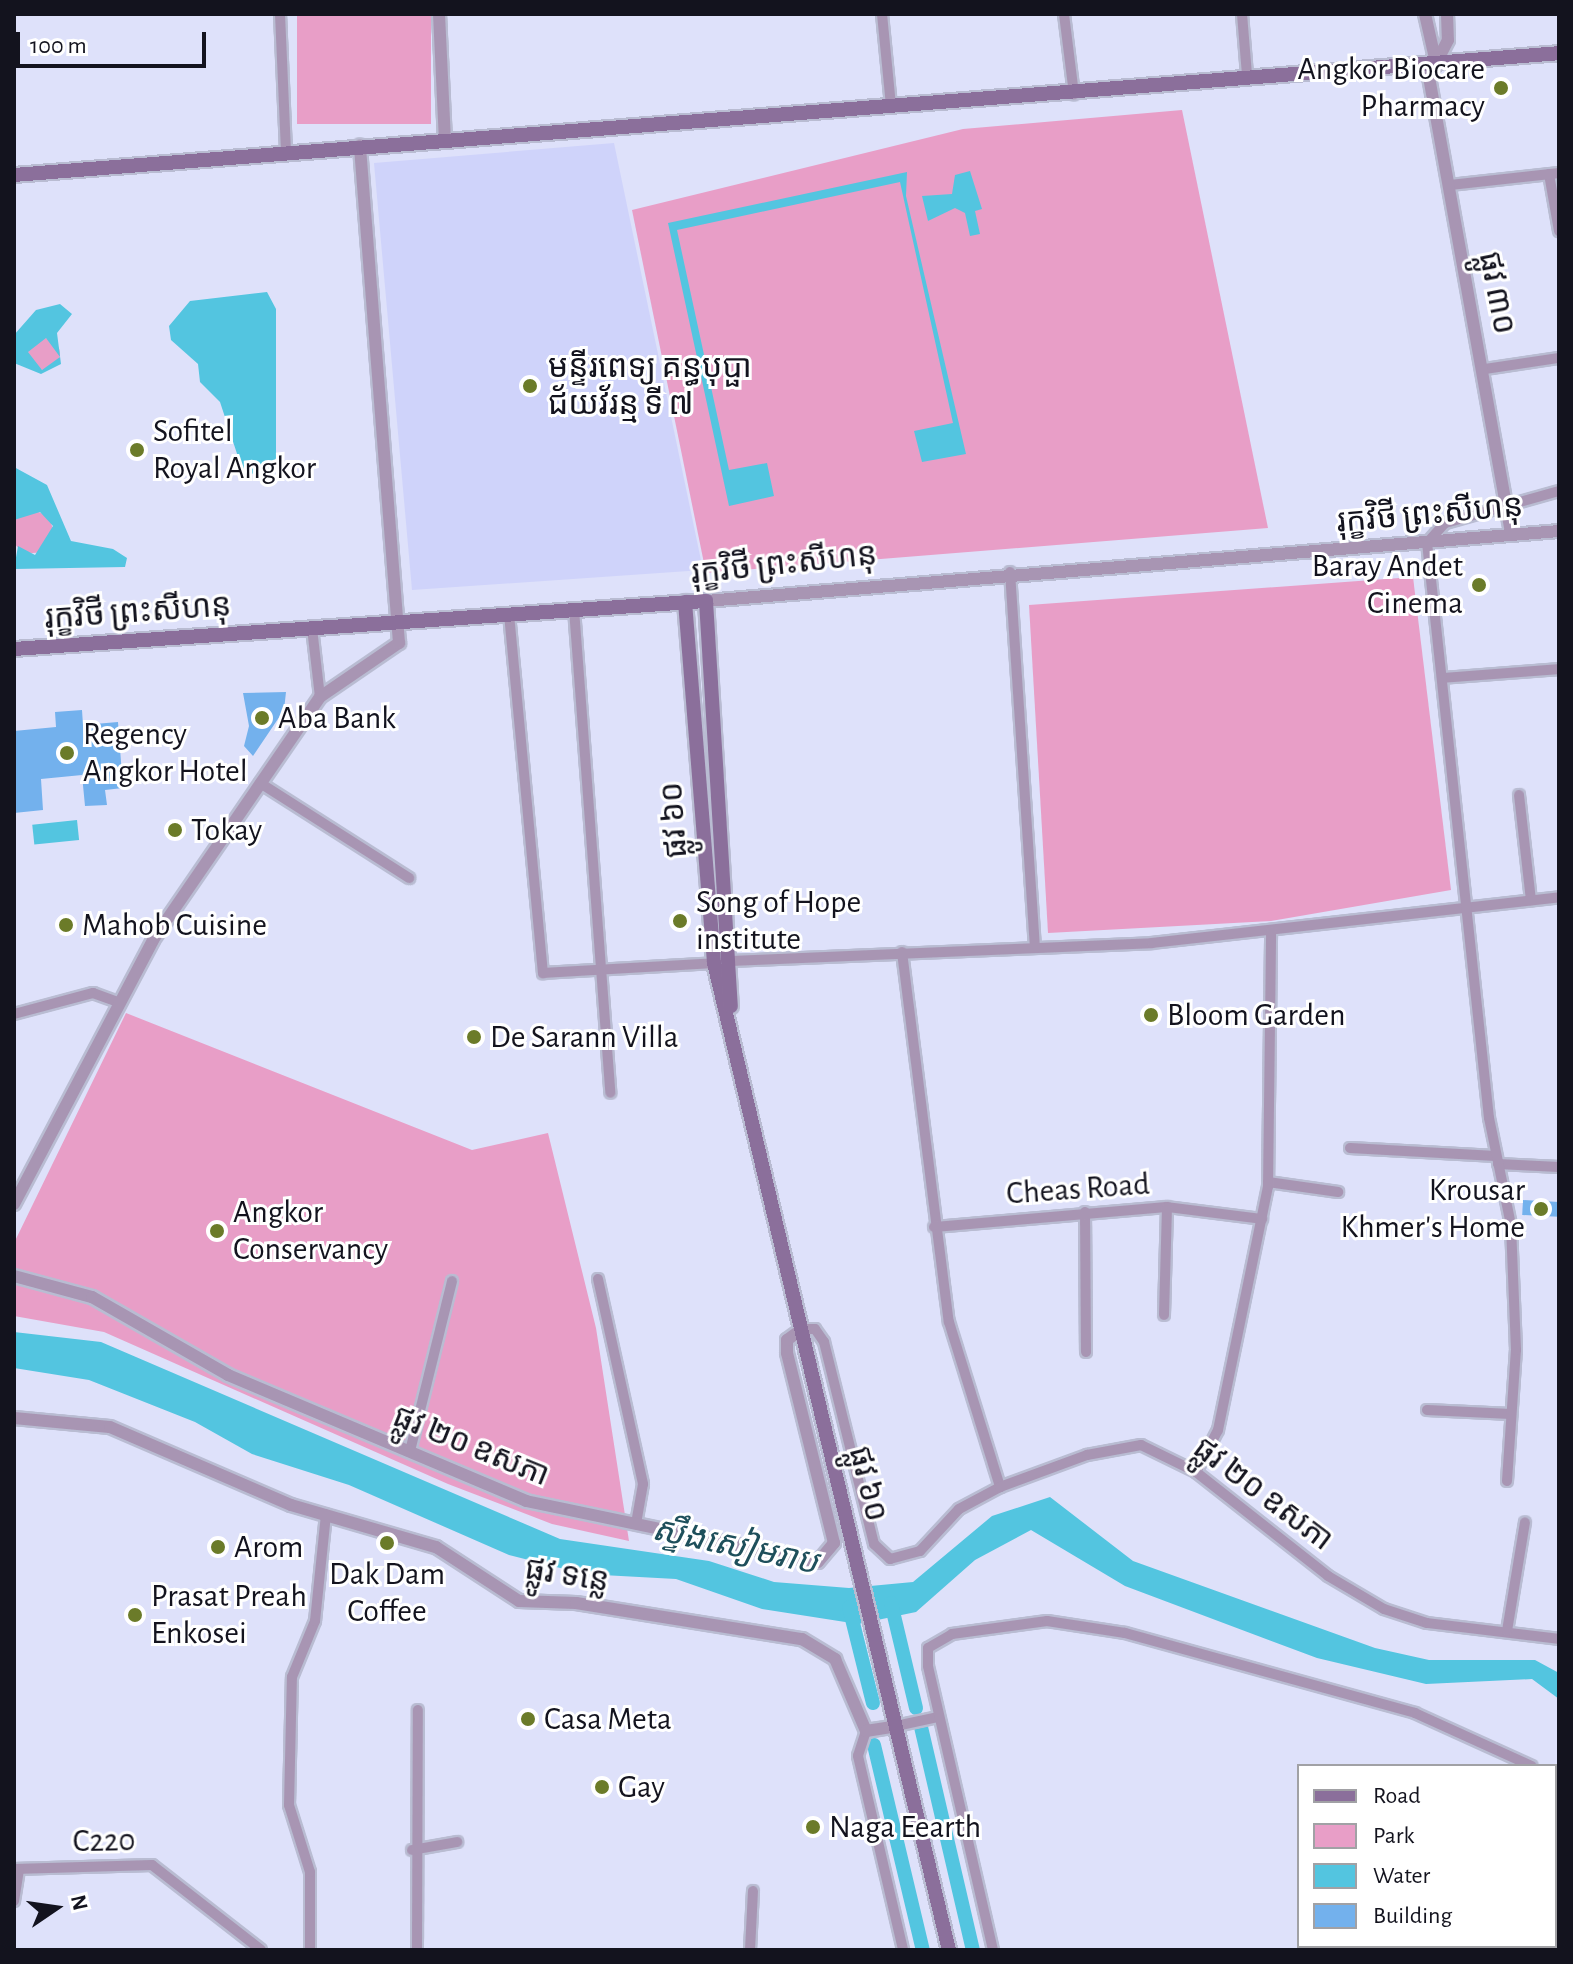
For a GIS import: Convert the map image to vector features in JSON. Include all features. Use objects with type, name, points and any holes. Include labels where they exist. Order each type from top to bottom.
[{"type":"main road","points":[[14,175],[360,146],[1074,94],[1247,75],[1559,53]]},
{"type":"main road","name":"រុក្ខវិថី ព្រះសីហនុ","points":[[14,649],[706,601]]},
{"type":"main road","name":"ផ្លូវ ៦០","points":[[706,601],[730,961],[731,1031]]},
{"type":"main road","name":"ផ្លូវ ៦០","points":[[685,602],[714,963],[949,1950]]},
{"type":"street","points":[[280,14],[286,153]]},
{"type":"street","points":[[439,14],[445,140]]},
{"type":"street","points":[[882,14],[891,106]]},
{"type":"street","points":[[1064,14],[1074,94]]},
{"type":"street","points":[[1242,14],[1247,75]]},
{"type":"street","name":"ផ្លូវ ៣០","points":[[1425,14],[1436,63]]},
{"type":"street","name":"ផ្លូវ ៣០","points":[[1447,14],[1448,40],[1429,77],[1485,369],[1511,535]]},
{"type":"street","points":[[14,1204],[153,940],[260,783],[320,697],[399,643],[401,620],[360,146]]},
{"type":"street","points":[[1450,185],[1554,174],[1559,231]]},
{"type":"street","points":[[1485,369],[1559,358]]},
{"type":"street","points":[[1507,1481],[1511,1414],[1511,1225],[1497,1160],[1427,543],[1445,523],[1505,503],[1559,491]]},
{"type":"street","name":"រុក្ខវិថី ព្រះសីហនុ","points":[[706,601],[1010,572],[1559,531]]},
{"type":"street","points":[[1010,572],[1035,947]]},
{"type":"street","points":[[574,609],[610,1093]]},
{"type":"street","points":[[509,614],[543,973],[714,963]]},
{"type":"street","points":[[312,628],[320,697]]},
{"type":"street","points":[[1442,678],[1559,669]]},
{"type":"street","points":[[260,783],[409,878]]},
{"type":"street","points":[[1519,795],[1531,900]]},
{"type":"street","points":[[730,961],[1035,947],[1271,931],[1559,897]]},
{"type":"street","points":[[1196,1472],[1218,1430],[1268,1182],[1271,931]]},
{"type":"street","points":[[902,952],[934,1227],[958,1363],[1000,1487]]},
{"type":"street","points":[[14,1014],[93,993],[120,1003]]},
{"type":"street","points":[[1350,1148],[1559,1167]]},
{"type":"street","points":[[1268,1182],[1338,1192]]},
{"type":"street","points":[[1167,1207],[1262,1219]]},
{"type":"street","name":"Cheas Road","points":[[934,1227],[1167,1207],[1164,1315]]},
{"type":"street","points":[[1085,1212],[1086,1352]]},
{"type":"street","name":"ផ្លូវ ២០ ឧសភា","points":[[14,1276],[92,1297],[228,1375],[526,1501],[808,1561],[827,1558],[834,1543],[787,1353],[787,1340],[802,1329],[815,1329],[824,1342],[881,1554],[911,1557],[959,1509],[1000,1487],[1128,1446],[1163,1451],[1196,1472],[1356,1595],[1409,1620],[1559,1639]]},
{"type":"street","points":[[598,1279],[643,1484],[636,1523]]},
{"type":"street","points":[[410,1451],[452,1281]]},
{"type":"street","points":[[1427,1410],[1511,1414]]},
{"type":"street","name":"ផ្លូវ ទន្លេ","points":[[14,1418],[110,1427],[202,1473],[456,1555],[519,1601],[576,1603],[802,1639],[835,1659],[866,1731]]},
{"type":"street","points":[[310,1950],[310,1872],[289,1805],[292,1677],[315,1621],[326,1515]]},
{"type":"street","points":[[1507,1631],[1525,1522]]},
{"type":"street","points":[[993,1950],[935,1718],[928,1648],[939,1640],[1018,1622],[1067,1622],[1404,1709],[1528,1764]]},
{"type":"street","points":[[417,1950],[412,1850],[418,1710]]},
{"type":"street","points":[[903,1950],[858,1756],[866,1731],[935,1718]]},
{"type":"street","points":[[412,1850],[457,1842]]},
{"type":"street","name":"C220","points":[[17,1869],[152,1865],[261,1950]]},
{"type":"street","points":[[14,1901],[17,1869]]},
{"type":"street","points":[[750,1950],[753,1891]]},
{"type":"shaded area","name":"មន្ទីរពេទ្យ គន្ធបុប្ផា ជ័យវ័រន្ម ទី ៧","points":[[614,143],[703,570],[412,590],[374,163]]},
{"type":"green space","points":[[297,14],[431,14],[431,124],[297,124]]},
{"type":"green space","points":[[1182,110],[1268,528],[706,573],[632,210],[963,129]]},
{"type":"green space","points":[[44,338],[55,343],[60,354],[55,365],[44,370],[33,365],[28,354],[33,343]]},
{"type":"green space","points":[[32,511],[47,517],[53,532],[47,547],[32,553],[17,547],[11,532],[17,517]]},
{"type":"green space","points":[[1413,577],[1451,890],[1271,921],[1048,933],[1029,605]]},
{"type":"green space","points":[[126,1013],[472,1150],[548,1133],[596,1328],[629,1541],[552,1524],[448,1484],[104,1332],[14,1316],[14,1243]]},
{"type":"water","points":[[970,171],[982,209],[975,211],[980,234],[970,236],[965,213],[955,208],[928,221],[922,196],[952,194],[955,175]]},
{"type":"water","points":[[907,172],[906,196],[966,454],[922,462],[914,431],[953,423],[900,182],[677,230],[729,470],[767,463],[774,496],[729,506],[668,223]]},
{"type":"water","points":[[267,292],[276,309],[276,458],[269,471],[244,475],[220,402],[200,382],[198,364],[171,340],[169,326],[190,301]]},
{"type":"water","points":[[60,304],[72,314],[57,333],[61,364],[41,374],[14,363],[14,335],[36,310]],"holes":[[[46,338],[60,357],[42,370],[28,352]]]},
{"type":"water","points":[[14,467],[47,485],[71,541],[113,549],[127,558],[125,567],[14,569],[18,546],[35,555],[53,526],[40,512],[14,520]]},
{"type":"water","points":[[77,820],[79,840],[34,845],[32,825]]},
{"type":"water","name":"ស្ទឹងសៀមរាប","points":[[14,1332],[101,1342],[560,1539],[709,1561],[774,1582],[849,1588],[913,1582],[992,1516],[1050,1497],[1133,1561],[1375,1648],[1429,1660],[1535,1660],[1559,1673],[1559,1699],[1532,1679],[1426,1684],[1317,1658],[1125,1586],[1031,1530],[975,1560],[916,1612],[858,1624],[762,1609],[676,1579],[584,1574],[509,1555],[349,1485],[252,1454],[195,1422],[89,1380],[14,1368]]},
{"type":"building","name":"Aba Bank","points":[[286,692],[284,710],[253,756],[244,746],[249,726],[243,693]]},
{"type":"building","name":"Regency Angkor Hotel","points":[[82,710],[83,725],[118,722],[123,788],[105,790],[107,805],[85,806],[82,775],[41,779],[43,810],[14,813],[14,731],[56,727],[55,712]]},
{"type":"building","name":"Krousar Khmer's Home","points":[[1523,1200],[1559,1202],[1558,1217],[1522,1215]]},
{"type":"waterway","points":[[891,1603],[916,1708]]},
{"type":"waterway","points":[[849,1607],[873,1703]]},
{"type":"waterway","points":[[921,1727],[973,1950]]},
{"type":"waterway","points":[[874,1745],[923,1950]]},
{"type":"place","name":"Angkor Biocare Pharmacy","points":[[1501,88]]},
{"type":"place","name":"មន្ទីរពេទ្យ គន្ធបុប្ផា ជ័យវ័រន្ម ទី ៧","points":[[530,386]]},
{"type":"place","name":"Sofitel Royal Angkor","points":[[137,450]]},
{"type":"place","name":"Baray Andet Cinema","points":[[1479,585]]},
{"type":"place","name":"Aba Bank","points":[[262,718]]},
{"type":"place","name":"Regency Angkor Hotel","points":[[67,753]]},
{"type":"place","name":"Tokay","points":[[175,830]]},
{"type":"place","name":"Song of Hope institute","points":[[680,921]]},
{"type":"place","name":"Mahob Cuisine","points":[[66,925]]},
{"type":"place","name":"Bloom Garden","points":[[1151,1015]]},
{"type":"place","name":"De Sarann Villa","points":[[474,1037]]},
{"type":"place","name":"Krousar Khmer's Home","points":[[1541,1209]]},
{"type":"place","name":"Angkor Conservancy","points":[[217,1231]]},
{"type":"place","name":"Dak Dam Coffee","points":[[387,1543]]},
{"type":"place","name":"Arom","points":[[218,1547]]},
{"type":"place","name":"Prasat Preah Enkosei","points":[[135,1615]]},
{"type":"place","name":"Casa Meta","points":[[528,1719]]},
{"type":"place","name":"Gay","points":[[602,1787]]},
{"type":"place","name":"Naga Eearth","points":[[813,1827]]}]
